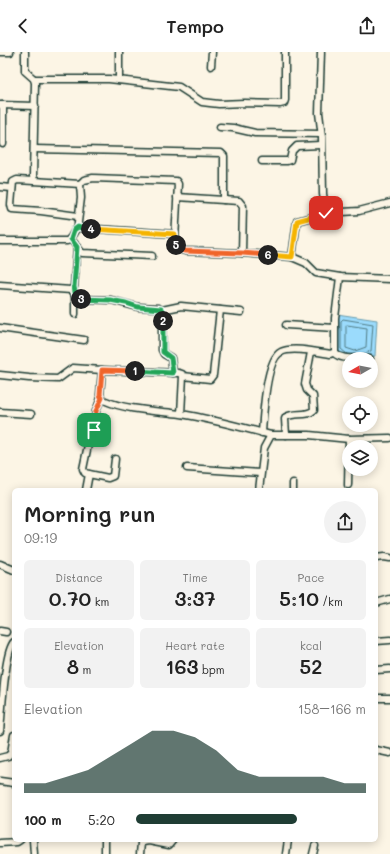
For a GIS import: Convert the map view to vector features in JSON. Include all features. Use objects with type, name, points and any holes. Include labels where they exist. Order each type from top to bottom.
[{"type":"street","points":[[0,52],[10,52]]},
{"type":"street","points":[[25,52],[25,71],[34,79],[119,80],[178,87],[202,102],[280,104],[284,103],[285,100],[285,52]]},
{"type":"street","points":[[119,52],[119,80]]},
{"type":"street","points":[[211,66],[212,52]]},
{"type":"street","points":[[321,52],[319,102],[323,194],[326,213]]},
{"type":"street","points":[[34,79],[34,181]]},
{"type":"street","points":[[3,144],[1,105],[34,106]]},
{"type":"street","points":[[220,127],[233,128],[254,133],[321,134]]},
{"type":"street","points":[[262,161],[288,161],[290,160],[292,151],[297,146],[322,145]]},
{"type":"street","points":[[34,149],[221,153],[224,156],[224,200]]},
{"type":"street","points":[[78,216],[12,209],[12,188],[15,180],[80,184],[84,180],[93,178],[178,182],[175,234],[178,249],[185,251],[292,257],[306,263],[316,273],[340,277],[390,279]]},
{"type":"street","points":[[71,239],[74,230],[78,227],[81,198],[80,184]]},
{"type":"street","points":[[0,187],[12,188]]},
{"type":"street","points":[[177,197],[239,201],[243,206],[242,253]]},
{"type":"street","points":[[292,257],[297,221],[326,213],[359,211],[383,204],[390,204]]},
{"type":"street","points":[[78,227],[85,229],[175,234]]},
{"type":"street","points":[[0,241],[67,241],[71,239]]},
{"type":"street","points":[[71,239],[82,253],[152,256]]},
{"type":"street","points":[[75,314],[76,297],[72,289],[77,247]]},
{"type":"street","points":[[334,353],[340,277]]},
{"type":"street","points":[[0,285],[72,289]]},
{"type":"street","points":[[76,297],[83,300],[110,300],[138,307],[158,308],[162,310],[181,306],[240,312]]},
{"type":"street","points":[[162,310],[162,350],[164,354],[171,358],[173,373]]},
{"type":"street","points":[[0,375],[51,380],[61,378],[73,368],[181,373],[183,376],[210,379],[213,375],[220,310]]},
{"type":"street","points":[[286,325],[335,328]]},
{"type":"street","points":[[0,328],[84,340]]},
{"type":"street","points":[[262,433],[267,384],[271,367],[278,354],[285,350],[330,354],[334,353],[342,357]]},
{"type":"street","points":[[286,435],[286,417],[308,414],[314,410],[313,396],[307,390],[305,384],[311,352]]},
{"type":"street","points":[[102,370],[100,395],[104,401],[117,405],[181,414],[222,422],[271,435],[349,439],[390,438]]},
{"type":"street","points":[[181,414],[183,376]]},
{"type":"street","points":[[102,398],[98,405],[94,430],[88,445],[83,469],[85,473],[112,477],[114,474],[115,459]]},
{"type":"street","points":[[0,412],[31,414]]},
{"type":"street","points":[[259,488],[264,448],[271,435]]},
{"type":"street","points":[[348,485],[349,439]]},
{"type":"street","points":[[187,468],[260,473]]},
{"type":"street","points":[[86,488],[89,474]]},
{"type":"street","points":[[293,483],[293,488]]},
{"type":"street","points":[[378,558],[384,556],[390,558]]},
{"type":"street","points":[[0,564],[12,569]]},
{"type":"street","points":[[378,602],[390,599]]},
{"type":"street","points":[[378,641],[390,640]]},
{"type":"street","points":[[0,731],[6,663],[12,645]]},
{"type":"street","points":[[378,670],[390,669]]},
{"type":"street","points":[[378,698],[390,698]]},
{"type":"street","points":[[0,758],[8,756],[11,753],[12,747]]},
{"type":"street","points":[[378,750],[390,752]]},
{"type":"street","points":[[0,781],[12,783]]},
{"type":"street","points":[[0,843],[16,842]]},
{"type":"street","points":[[33,842],[34,854]]},
{"type":"street","points":[[105,842],[105,854]]},
{"type":"street","points":[[140,854],[141,843],[143,842]]},
{"type":"street","points":[[154,842],[169,845],[171,842]]},
{"type":"street","points":[[286,854],[288,842]]},
{"type":"street","points":[[314,854],[315,846]]},
{"type":"water","points":[[337,314],[377,320],[375,352],[342,352],[342,356],[337,353]]},
{"type":"route","points":[[94,430],[96,411],[102,398],[100,395],[102,370],[173,373],[172,361],[170,356],[164,354],[163,352],[163,312],[161,309],[138,307],[110,300],[83,300],[76,297],[74,287],[77,247],[71,239],[74,230],[78,227],[85,229],[175,234],[178,249],[185,251],[292,257],[295,225],[297,221],[326,213]]}]
